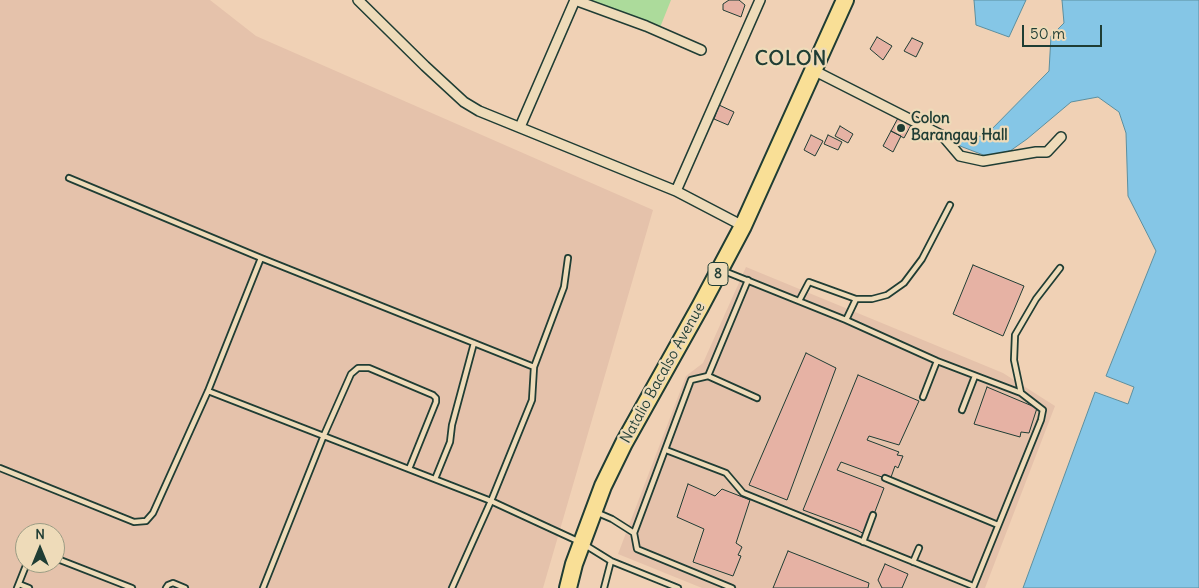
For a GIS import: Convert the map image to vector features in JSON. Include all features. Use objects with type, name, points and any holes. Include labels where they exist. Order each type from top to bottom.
[{"type":"highway","name":"Natalio Bacalso Avenue","points":[[568,588],[574,564],[603,486],[624,443],[743,226],[845,0]]},
{"type":"street","points":[[358,0],[464,102],[479,111],[676,191],[743,226]]},
{"type":"street","points":[[520,127],[575,0],[646,26],[700,50]]},
{"type":"street","points":[[676,191],[760,0]]},
{"type":"street","points":[[813,70],[943,136],[960,156],[983,161],[1036,152],[1047,152],[1061,137]]},
{"type":"lane","points":[[69,178],[260,258],[534,367]]},
{"type":"lane","points":[[799,301],[809,282],[856,299],[872,299],[887,295],[904,283],[922,259],[950,205]]},
{"type":"lane","points":[[0,468],[134,522],[146,521],[153,513],[208,391],[260,258]]},
{"type":"lane","points":[[452,588],[491,501],[532,400],[534,367],[564,287],[568,258]]},
{"type":"lane","points":[[1021,393],[1014,360],[1015,335],[1036,299],[1060,268]]},
{"type":"lane","points":[[666,450],[726,473],[743,493],[973,587],[1041,420],[1043,410],[1021,393],[937,361],[846,320],[720,270]]},
{"type":"lane","points":[[708,376],[748,280]]},
{"type":"lane","points":[[846,320],[856,299]]},
{"type":"lane","points":[[434,479],[450,442],[452,425],[474,343]]},
{"type":"lane","points":[[923,397],[937,361]]},
{"type":"lane","points":[[263,588],[324,435],[351,374],[358,368],[369,368],[433,395],[436,398],[409,469]]},
{"type":"lane","points":[[732,588],[637,549],[634,533],[691,380],[708,376],[757,398]]},
{"type":"lane","points":[[962,410],[975,376]]},
{"type":"lane","points":[[208,391],[491,501],[582,543],[611,561],[678,588]]},
{"type":"lane","points":[[885,478],[998,525]]},
{"type":"lane","points":[[594,511],[612,519],[634,533]]},
{"type":"lane","points":[[863,542],[873,515]]},
{"type":"lane","points":[[913,562],[919,548]]},
{"type":"lane","points":[[604,588],[611,561]]},
{"type":"lane","points":[[65,562],[132,588]]},
{"type":"lane","points":[[23,573],[18,586],[29,588]]},
{"type":"lane","points":[[166,588],[168,585],[173,584],[185,588]]},
{"type":"shaded area","points":[[0,0],[210,0],[256,36],[653,210],[543,588],[0,588]]},
{"type":"shaded area","points":[[746,267],[1003,373],[1055,406],[985,588],[702,588],[618,554],[686,376],[703,363]]},
{"type":"green space","points":[[591,0],[671,0],[659,30]]},
{"type":"water","points":[[974,0],[1026,0],[1009,37],[976,25]]},
{"type":"water","points":[[1062,0],[1199,0],[1199,588],[1023,588],[1095,392],[1128,404],[1134,387],[1106,376],[1156,251],[1128,196],[1126,133],[1119,112],[1098,97],[1071,102],[1010,151],[986,156],[960,146],[955,137],[985,136],[1049,71],[1051,36],[1064,23]]},
{"type":"building","points":[[729,0],[739,0],[745,5],[741,17],[723,10],[723,4]]},
{"type":"building","points":[[877,37],[892,46],[883,60],[870,49]]},
{"type":"building","points":[[912,38],[923,43],[916,57],[904,51]]},
{"type":"building","points":[[719,105],[734,112],[728,125],[714,119]]},
{"type":"building","name":"Colon Barangay Hall","points":[[898,118],[911,125],[904,138],[891,131]]},
{"type":"building","points":[[840,126],[853,134],[848,143],[835,136]]},
{"type":"building","points":[[891,131],[901,136],[893,152],[883,146]]},
{"type":"building","points":[[811,135],[823,141],[815,156],[804,150]]},
{"type":"building","points":[[828,135],[842,142],[838,150],[824,144]]},
{"type":"building","points":[[973,265],[1024,286],[1003,336],[953,314]]},
{"type":"building","points":[[806,353],[836,368],[787,500],[749,485]]},
{"type":"building","points":[[858,375],[919,401],[899,445],[869,436],[867,440],[899,452],[897,455],[903,456],[898,468],[895,466],[890,480],[841,462],[837,470],[884,488],[866,535],[803,510]]},
{"type":"building","points":[[987,387],[1037,408],[1029,433],[1021,432],[1020,437],[974,424]]},
{"type":"building","points":[[688,484],[715,496],[722,489],[750,500],[736,543],[742,547],[738,555],[741,556],[733,576],[693,562],[704,529],[677,517]]},
{"type":"building","points":[[788,551],[869,583],[868,588],[773,588]]},
{"type":"building","points":[[885,564],[908,574],[902,588],[882,588],[878,580]]},
{"type":"place","name":"Colon Barangay Hall","points":[[901,128]]},
{"type":"district","name":"COLON","points":[[791,59]]}]
